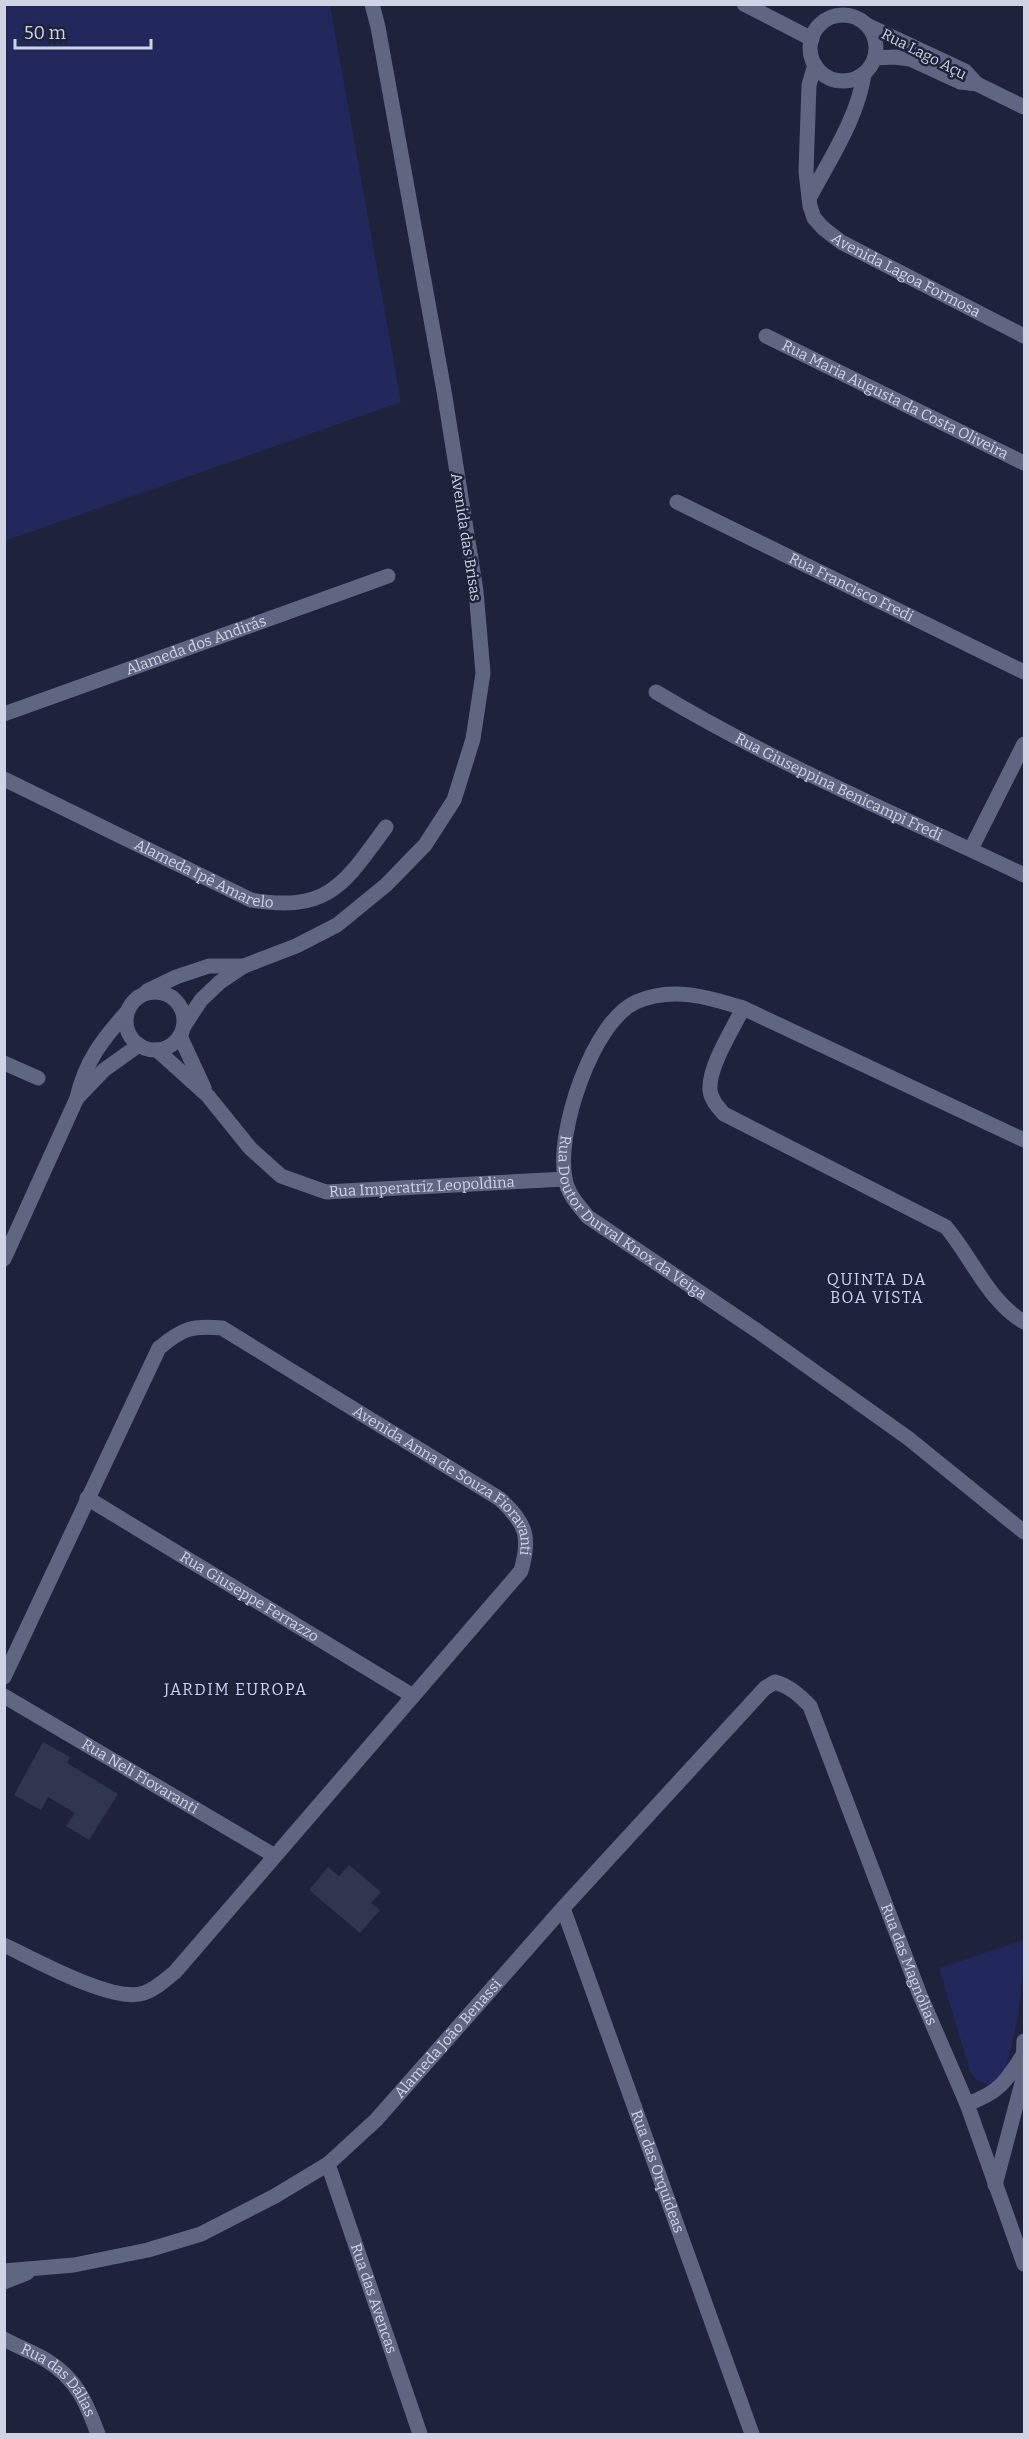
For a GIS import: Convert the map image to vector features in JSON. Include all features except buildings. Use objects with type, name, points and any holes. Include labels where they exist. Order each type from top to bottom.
[{"type":"street","name":"Avenida das Brisas","points":[[182,1031],[201,1000],[220,982],[244,966],[296,946],[338,925],[386,885],[425,845],[454,800],[473,739],[483,674],[476,591],[446,403],[372,4]]},
{"type":"street","points":[[744,4],[812,39]]},
{"type":"street","points":[[811,195],[857,103],[864,75],[875,58],[877,47],[869,27],[854,17],[837,16],[821,24],[812,39],[810,48],[814,65],[820,73],[837,81],[856,79],[864,75]]},
{"type":"street","name":"Rua Lago Açu","points":[[869,27],[965,71],[977,84]]},
{"type":"street","name":"Rua Lago Açu","points":[[875,58],[910,59],[960,82],[977,84],[1024,107]]},
{"type":"street","name":"Avenida Lagoa Formosa","points":[[814,65],[809,85],[806,171],[811,195],[810,206],[814,218],[841,242],[1024,336]]},
{"type":"street","name":"Rua Maria Augusta da Costa Oliveira","points":[[766,336],[1024,463]]},
{"type":"street","name":"Rua Francisco Fredi","points":[[677,502],[1024,672]]},
{"type":"street","name":"Alameda dos Andirás","points":[[4,714],[388,576]]},
{"type":"street","name":"Rua Giuseppina Benicampi Fredi","points":[[656,692],[698,717],[818,778],[1024,875]]},
{"type":"street","points":[[970,849],[1024,744]]},
{"type":"street","name":"Alameda Ipê Amarelo","points":[[4,779],[251,900],[281,905],[311,901],[338,887],[357,867],[386,827]]},
{"type":"street","name":"Avenida das Brisas","points":[[144,993],[176,977],[209,966],[244,966]]},
{"type":"street","points":[[4,1259],[77,1098],[82,1077],[102,1040],[136,998],[154,991],[173,998],[180,1006],[184,1016],[182,1031],[165,1048],[157,1050],[139,1045],[127,1032],[126,1013]]},
{"type":"street","name":"Rua Doutor Durval Knox da Veiga","points":[[1024,1140],[743,1008],[708,997],[681,993],[654,995],[633,1003],[603,1034],[574,1097],[565,1132],[563,1160],[565,1179],[570,1194],[588,1217],[759,1332],[908,1438],[1024,1532]]},
{"type":"street","points":[[743,1008],[711,1077],[710,1091],[715,1104],[724,1114],[946,1227],[965,1251],[993,1295],[1024,1322]]},
{"type":"street","name":"Rua Imperatriz Leopoldina","points":[[182,1031],[208,1096]]},
{"type":"street","points":[[77,1098],[104,1070],[139,1045]]},
{"type":"street","name":"Rua Imperatriz Leopoldina","points":[[157,1050],[208,1096],[250,1148],[281,1176],[326,1192],[565,1179]]},
{"type":"street","points":[[4,1063],[38,1078]]},
{"type":"street","name":"Avenida Anna de Souza Fioravanti","points":[[4,1677],[159,1348],[180,1331],[206,1326],[222,1328],[500,1499],[519,1518],[525,1532],[527,1550],[521,1571],[175,1972],[157,1987],[142,1994],[123,1995],[90,1985],[4,1945]]},
{"type":"street","name":"Rua Giuseppe Ferrazzo","points":[[87,1497],[413,1696]]},
{"type":"street","name":"Alameda João Benassi","points":[[41,2268],[74,2265],[148,2250],[201,2234],[275,2196],[328,2164],[376,2120],[563,1908],[765,1688],[775,1682]]},
{"type":"street","name":"Rua das Magnólias","points":[[775,1682],[786,1685],[797,1692],[810,1706],[920,1995],[966,2104],[1024,2264]]},
{"type":"street","name":"Rua Neli Fiovaranti","points":[[4,1696],[275,1856]]},
{"type":"street","name":"Rua das Orquídeas","points":[[563,1908],[752,2434]]},
{"type":"street","points":[[966,2104],[995,2092],[1005,2083],[1024,2048]]},
{"type":"street","points":[[995,2186],[1023,2083],[1024,2048]]},
{"type":"street","name":"Rua das Avencas","points":[[328,2164],[420,2434]]},
{"type":"street","points":[[4,2271],[41,2268]]},
{"type":"street","points":[[4,2282],[41,2268]]},
{"type":"street","name":"Rua das Dálias","points":[[4,2339],[45,2359],[68,2376],[84,2397],[98,2434]]},
{"type":"shaded area","points":[[4,5],[330,5],[401,402],[5,541]]},
{"type":"shaded area","points":[[1024,1940],[1019,2009],[1003,2077],[989,2084],[977,2081],[970,2071],[939,1968]]},
{"type":"district","name":"QUINTA DA BOA VISTA","points":[[877,1288]]},
{"type":"district","name":"JARDIM EUROPA","points":[[236,1689]]}]
